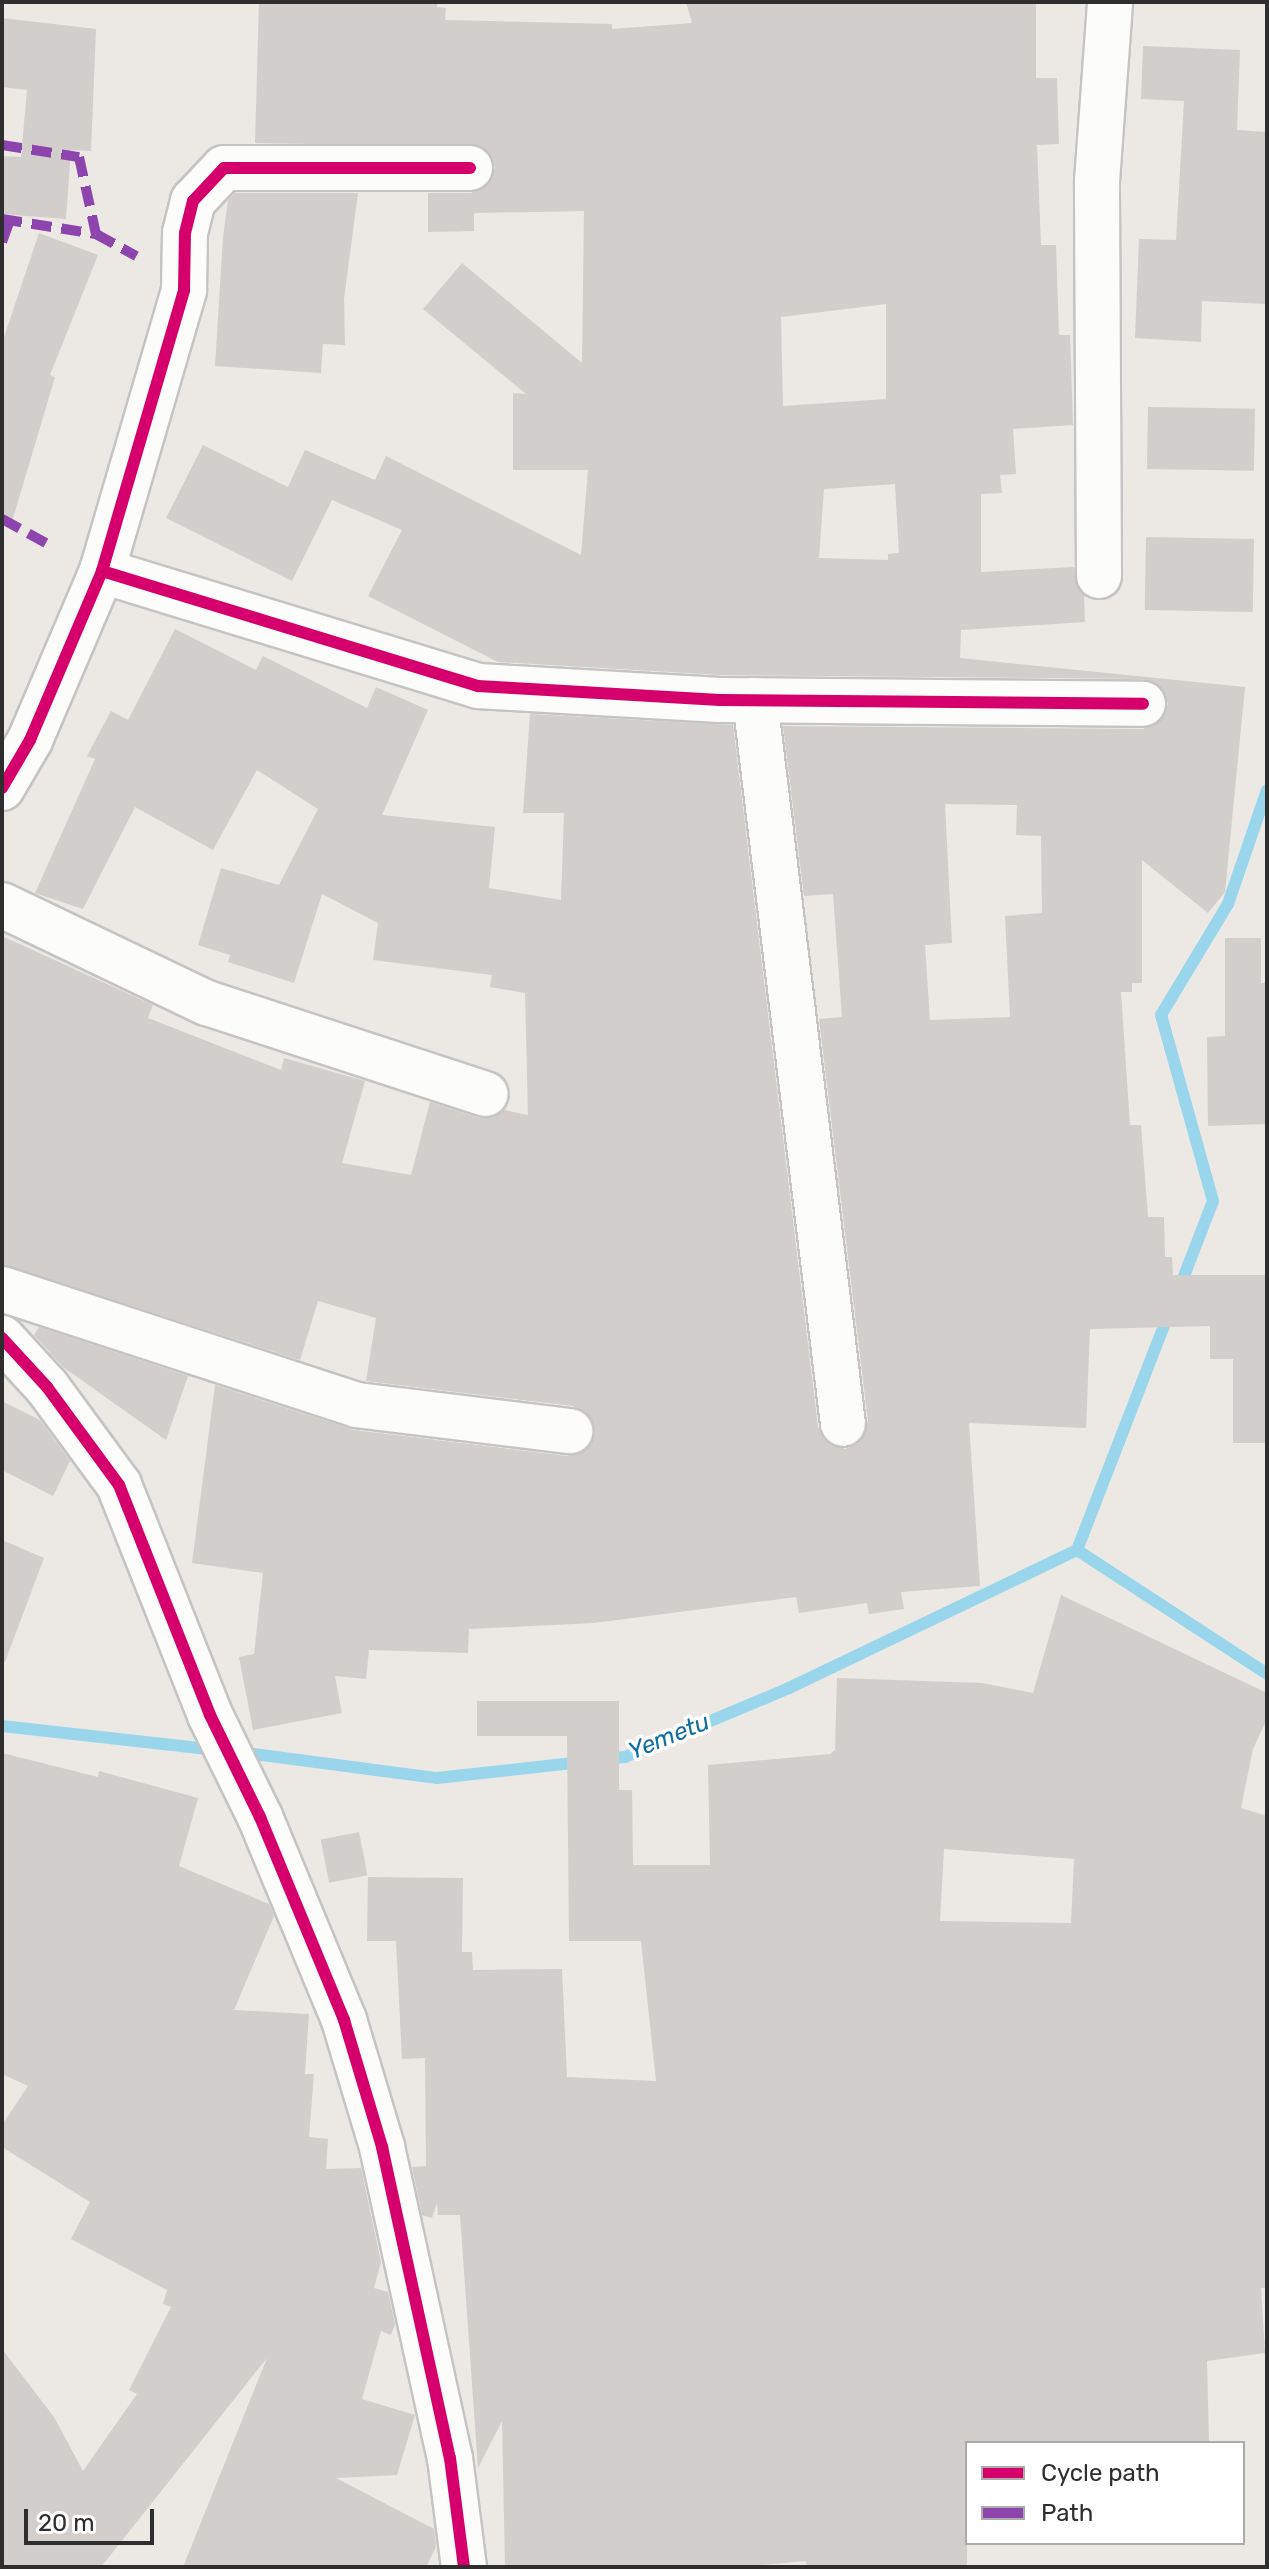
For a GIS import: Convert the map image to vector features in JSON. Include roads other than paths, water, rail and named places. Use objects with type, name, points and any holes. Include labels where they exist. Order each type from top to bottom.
[{"type":"street","points":[[1099,576],[1097,181],[1110,2]]},
{"type":"street","points":[[2,788],[30,740],[102,571],[184,290],[185,233],[193,201],[224,168],[470,168]]},
{"type":"street","points":[[102,571],[478,686],[755,700],[1143,704]]},
{"type":"street","points":[[755,700],[843,1424]]},
{"type":"street","points":[[2,905],[207,1003],[486,1094]]},
{"type":"street","points":[[2,1289],[187,1354],[357,1405],[570,1431]]},
{"type":"street","points":[[2,1338],[47,1387],[119,1485],[210,1715],[260,1817],[344,2020],[382,2147],[450,2458],[464,2567]]},
{"type":"waterway","points":[[1179,1289],[1213,1201],[1161,1015],[1228,904],[1267,790]]},
{"type":"waterway","points":[[1077,1550],[1169,1313]]},
{"type":"waterway","name":"Yemetu","points":[[605,1759],[625,1757],[789,1688],[1077,1550],[1267,1674]]},
{"type":"waterway","name":"Yemetu","points":[[2,1726],[217,1750]]},
{"type":"waterway","name":"Yemetu","points":[[239,1752],[437,1778],[582,1762]]}]
